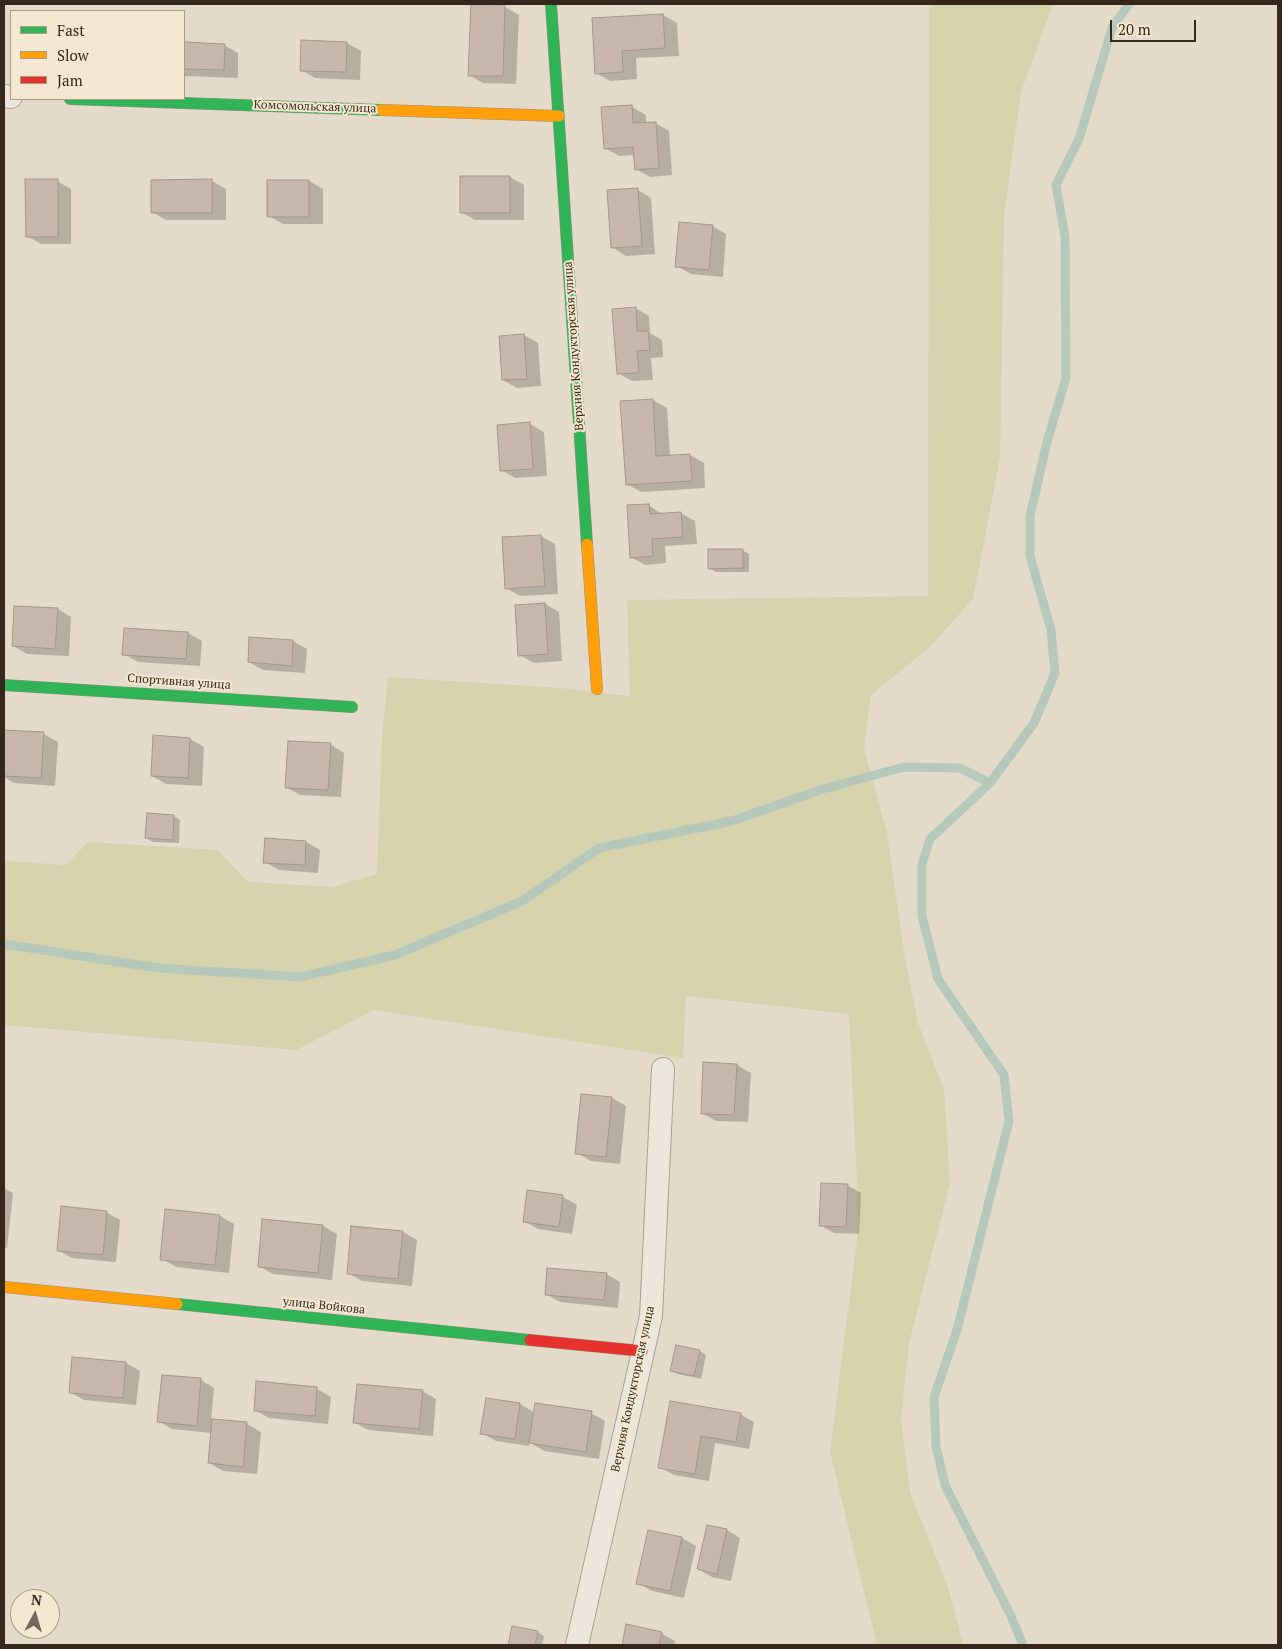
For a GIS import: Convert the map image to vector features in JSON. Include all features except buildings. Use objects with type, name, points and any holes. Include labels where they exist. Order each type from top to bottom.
[{"type":"street","name":"Верхняя Кондукторская улица","points":[[551,4],[597,689]]},
{"type":"street","name":"Комсомольская улица","points":[[99,100],[559,116]]},
{"type":"street","name":"Спортивная улица","points":[[4,685],[352,707]]},
{"type":"street","name":"Верхняя Кондукторская улица","points":[[577,1645],[651,1316],[663,1069]]},
{"type":"street","name":"улица Войкова","points":[[4,1287],[642,1351]]},
{"type":"shaded area","points":[[929,4],[1053,4],[1021,92],[1004,215],[1000,458],[973,599],[929,648],[871,695],[864,748],[887,833],[905,959],[918,1023],[944,1089],[950,1183],[909,1343],[901,1420],[910,1492],[947,1584],[963,1644],[877,1645],[830,1452],[859,1225],[849,1014],[686,996],[683,1058],[374,1010],[296,1050],[4,1025],[4,861],[66,865],[88,842],[218,850],[248,882],[332,887],[377,874],[382,738],[388,677],[560,688],[630,696],[627,600],[928,596]]},
{"type":"waterway","points":[[1023,1645],[1011,1616],[945,1485],[936,1446],[934,1397],[957,1330],[1009,1121],[1004,1075],[938,979],[922,916],[922,864],[930,839],[990,783],[1034,723],[1055,673],[1051,630],[1030,556],[1030,516],[1047,442],[1066,378],[1065,237],[1056,185],[1079,139],[1112,28],[1129,4]]},
{"type":"waterway","points":[[4,944],[158,968],[300,977],[395,955],[522,901],[599,848],[732,821],[823,789],[904,767],[960,768],[990,783]]},
{"type":"traffic: fast","points":[[551,4],[587,544]]},
{"type":"traffic: fast","points":[[98,100],[381,110]]},
{"type":"traffic: fast","points":[[4,685],[352,707]]},
{"type":"traffic: fast","points":[[177,1304],[530,1340]]},
{"type":"traffic: slow","points":[[381,110],[559,116]]},
{"type":"traffic: slow","points":[[587,544],[597,689]]},
{"type":"traffic: slow","points":[[4,1287],[177,1304]]},
{"type":"traffic: jam","points":[[530,1340],[642,1351]]}]
